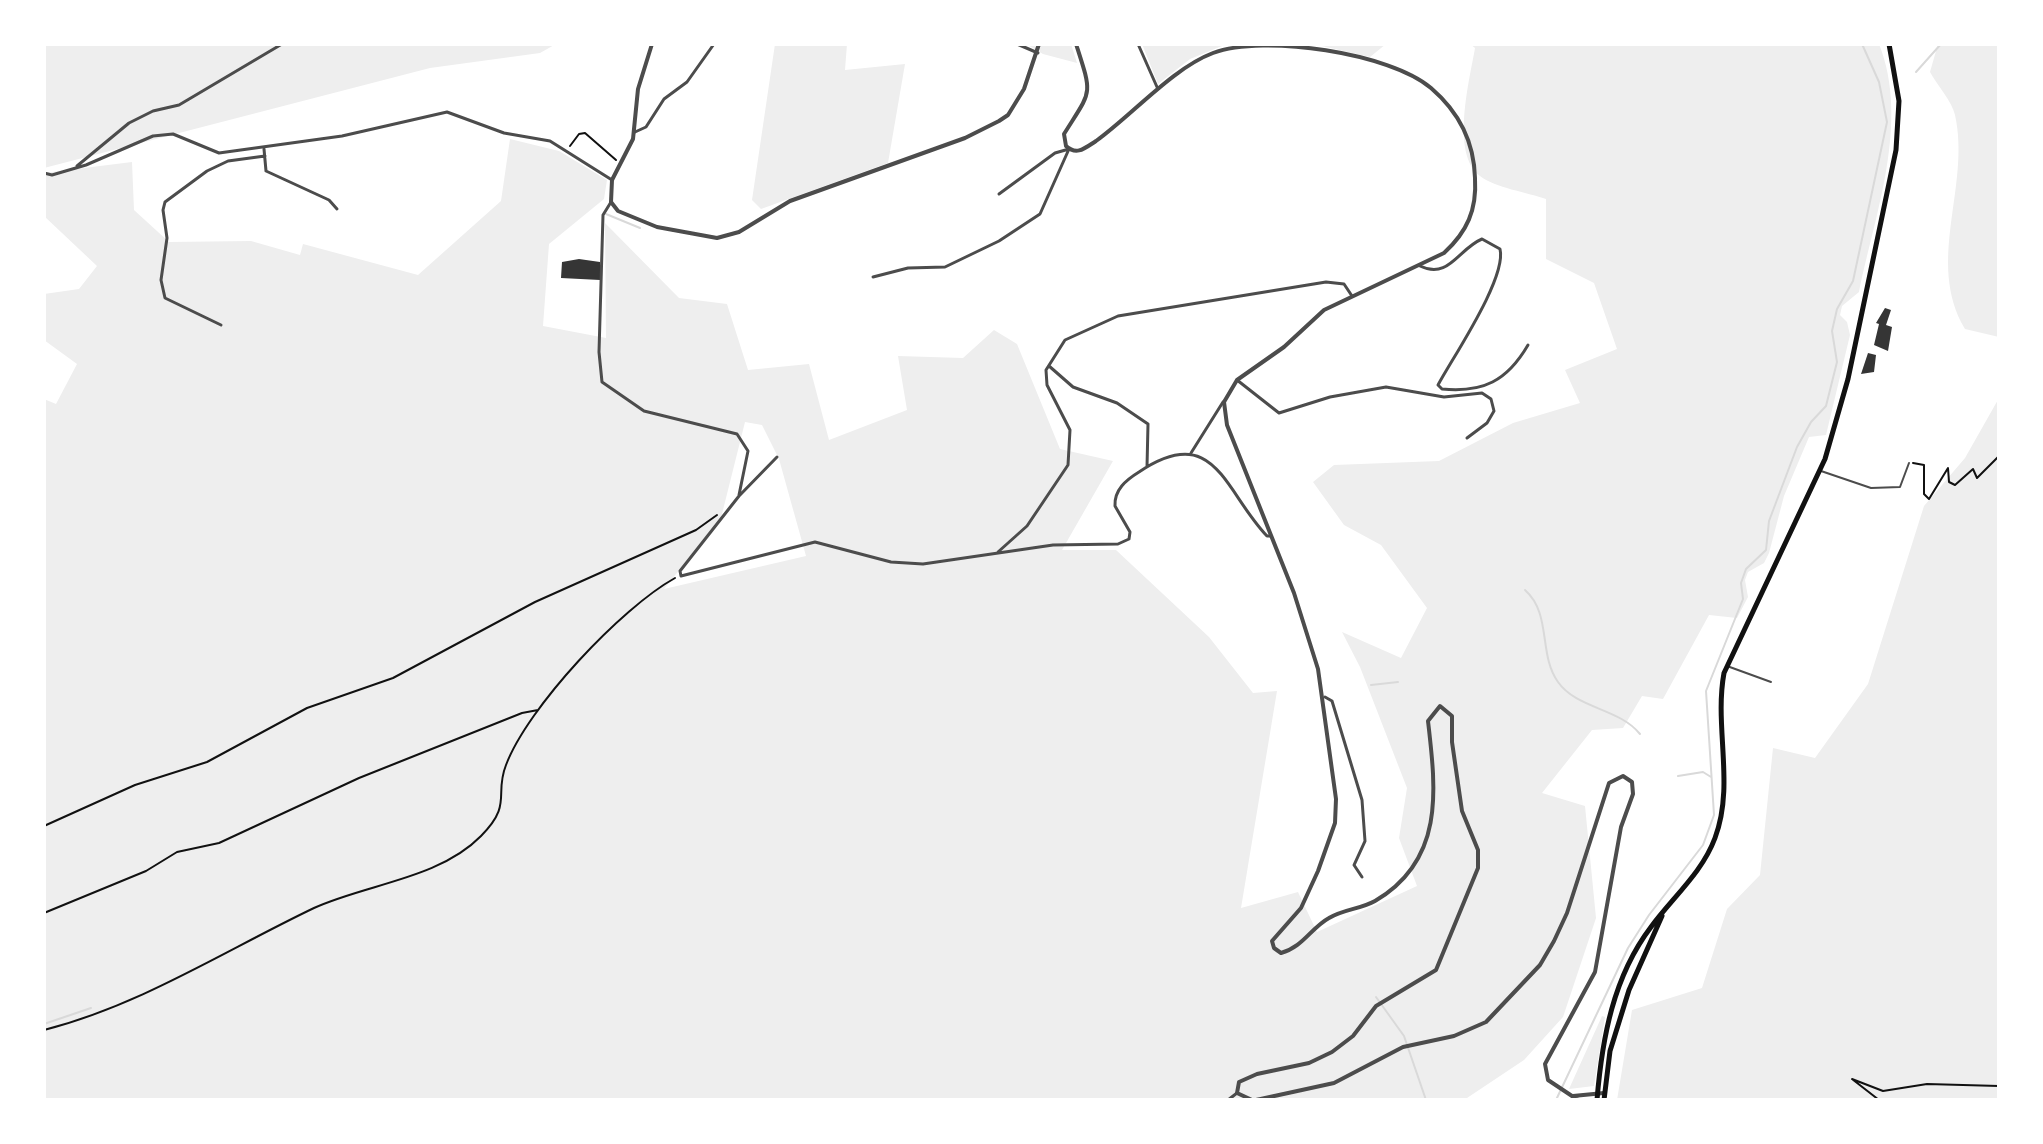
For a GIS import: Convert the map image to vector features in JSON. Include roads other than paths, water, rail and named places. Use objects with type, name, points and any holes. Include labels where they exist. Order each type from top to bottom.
[{"type":"main road","points":[[1601,1097],[1602,1045],[1620,985],[1645,936],[1706,857],[1720,823],[1724,792],[1721,695],[1727,665],[1820,471],[1848,379],[1896,150],[1899,101],[1889,44]]},
{"type":"main road","points":[[1601,1097],[1610,1051],[1629,990],[1663,915]]},
{"type":"street","points":[[77,166],[129,123],[153,111],[179,105],[282,44]]},
{"type":"street","points":[[652,44],[638,89],[631,146],[612,180],[611,202],[603,215],[602,382],[644,411],[737,434],[748,451],[739,496]]},
{"type":"street","points":[[634,132],[646,127],[664,99],[687,82],[714,44]]},
{"type":"street","points":[[1017,44],[1038,53]]},
{"type":"street","points":[[611,202],[618,211],[657,227],[705,238],[734,234],[790,201],[965,138],[999,121],[1015,104],[1038,53],[1039,44]]},
{"type":"street","points":[[873,277],[908,268],[945,267],[977,254],[1040,214],[1069,149],[1064,134],[1087,99],[1088,85],[1076,44]]},
{"type":"street","points":[[1138,44],[1159,91]]},
{"type":"street","points":[[777,457],[739,496],[680,576],[811,542],[901,563],[950,562],[1053,545],[1118,544],[1129,539],[1130,532],[1114,499],[1126,481],[1147,467],[1191,453],[1237,380],[1284,347],[1324,310],[1444,253],[1458,240],[1471,219],[1475,168],[1463,126],[1428,86],[1404,73],[1319,49],[1247,45],[1212,53],[1089,146],[1077,152],[1069,149],[1055,153],[999,194]]},
{"type":"street","points":[[44,173],[52,175],[153,136],[173,134],[219,153],[264,148],[447,112],[504,133],[550,141],[612,180]]},
{"type":"street","points":[[264,148],[266,171],[329,200],[337,209]]},
{"type":"street","points":[[221,325],[165,298],[161,280],[167,238],[163,210],[172,194],[207,171],[228,161],[265,156]]},
{"type":"street","points":[[1420,266],[1431,271],[1445,268],[1482,239],[1500,249],[1502,258],[1492,284],[1438,385],[1442,389],[1478,388],[1496,381],[1515,367],[1528,345]]},
{"type":"street","points":[[997,553],[1027,526],[1068,465],[1070,430],[1047,385],[1046,370],[1065,340],[1118,316],[1326,282],[1344,284],[1352,296]]},
{"type":"street","points":[[1050,362],[1052,372],[1061,379],[1117,403],[1148,424],[1147,467]]},
{"type":"street","points":[[1237,380],[1279,413],[1315,401],[1386,387],[1444,397],[1482,393],[1491,399],[1494,411],[1487,423],[1467,438]]},
{"type":"street","points":[[1224,402],[1227,425],[1303,617],[1325,697],[1336,799],[1335,823],[1301,908],[1272,941],[1274,948],[1281,953],[1301,943],[1331,917],[1375,901],[1411,870],[1426,844],[1436,774],[1428,721],[1440,706],[1447,708],[1452,716],[1452,742],[1462,811],[1478,850],[1477,876],[1436,970],[1376,1006],[1342,1046],[1309,1063],[1246,1078],[1239,1082],[1237,1093],[1228,1100]]},
{"type":"street","points":[[1191,453],[1211,462],[1248,517],[1267,536],[1272,536]]},
{"type":"street","points":[[1325,697],[1332,701],[1362,800],[1365,841],[1354,865],[1362,877]]},
{"type":"street","points":[[1237,1093],[1254,1100],[1334,1083],[1403,1047],[1454,1036],[1486,1022],[1540,965],[1567,913],[1609,783],[1623,776],[1632,782],[1633,794],[1621,827],[1595,972],[1545,1064],[1548,1080],[1569,1098],[1578,1100]]},
{"type":"street","points":[[1569,1098],[1601,1097]]},
{"type":"lane","points":[[1820,471],[1882,490],[1900,487],[1909,463]]},
{"type":"lane","points":[[1727,665],[1771,682]]},
{"type":"waterway","points":[[1556,1100],[1628,948],[1649,915],[1703,845],[1714,815],[1706,691],[1743,599],[1741,583],[1746,569],[1766,550],[1769,521],[1797,447],[1811,422],[1826,406],[1837,362],[1832,331],[1837,309],[1853,281],[1887,122],[1879,82],[1862,44]]},
{"type":"waterway","points":[[1916,72],[1941,44]]},
{"type":"waterway","points":[[606,214],[640,228]]},
{"type":"waterway","points":[[1525,590],[1539,611],[1548,659],[1558,682],[1576,698],[1621,719],[1640,734]]},
{"type":"waterway","points":[[1371,685],[1398,682]]},
{"type":"waterway","points":[[1678,776],[1703,772],[1711,777]]},
{"type":"waterway","points":[[1376,997],[1404,1036],[1426,1100]]},
{"type":"waterway","points":[[44,1024],[91,1008]]}]
